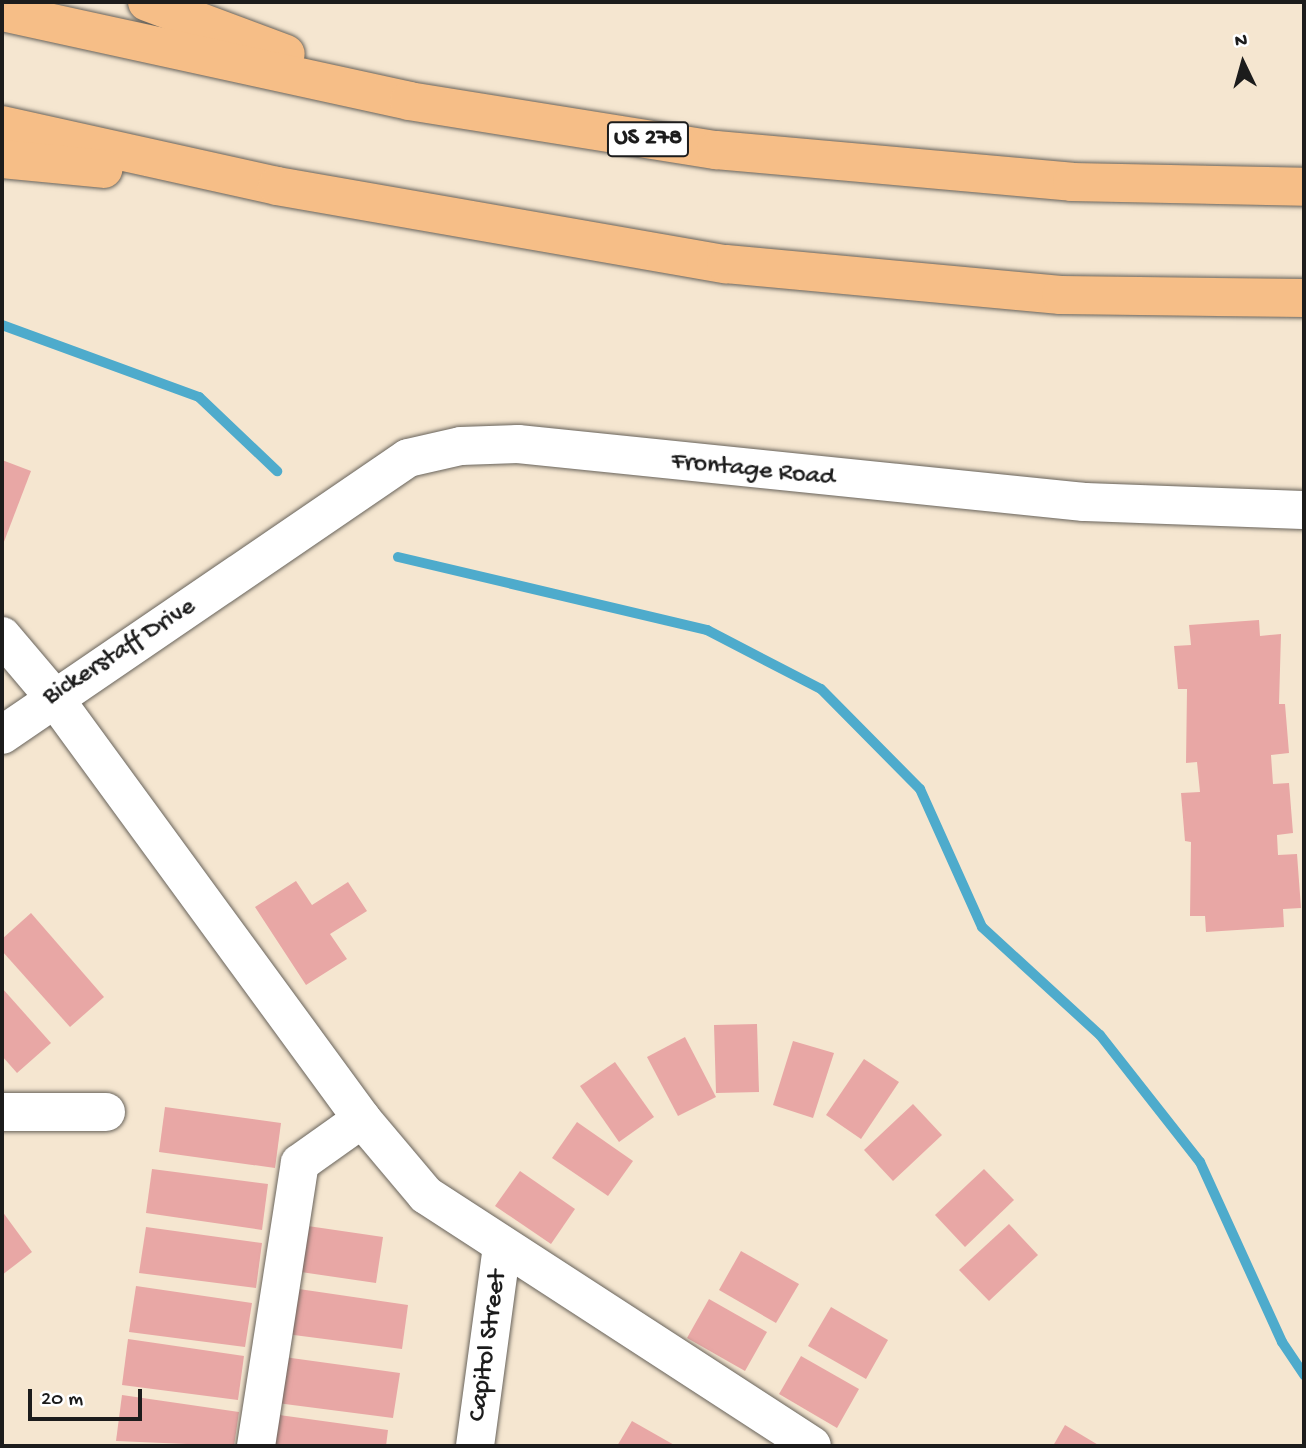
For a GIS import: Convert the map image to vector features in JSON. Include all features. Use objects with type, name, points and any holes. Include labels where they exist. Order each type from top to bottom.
[{"type":"highway","points":[[147,2],[409,101]]},
{"type":"highway","name":"US 278","points":[[2,12],[409,101],[716,149],[1072,181],[1304,187]]},
{"type":"highway","points":[[2,125],[277,186],[726,264],[1061,295],[1304,298]]},
{"type":"highway","points":[[2,159],[277,186]]},
{"type":"street","name":"Frontage Road","points":[[240,575],[408,458],[461,446],[518,444],[1084,502],[1304,510]]},
{"type":"street","name":"Bickerstaff Drive","points":[[2,735],[52,695],[240,575]]},
{"type":"street","points":[[2,636],[52,695],[362,1119],[426,1195],[812,1446]]},
{"type":"street","points":[[2,1112],[106,1112]]},
{"type":"street","points":[[256,1446],[299,1163],[362,1119]]},
{"type":"street","name":"Capitol Street","points":[[475,1446],[502,1246]]},
{"type":"building","points":[[2,460],[31,471],[2,547]]},
{"type":"building","points":[[1259,620],[1260,636],[1281,634],[1279,704],[1285,704],[1289,753],[1271,755],[1273,784],[1289,783],[1293,833],[1277,835],[1278,855],[1297,854],[1301,908],[1283,909],[1284,927],[1206,932],[1205,916],[1190,916],[1191,842],[1185,841],[1181,793],[1200,792],[1197,762],[1186,763],[1187,689],[1178,689],[1174,646],[1191,645],[1189,625]]},
{"type":"building","points":[[296,881],[312,905],[348,882],[367,911],[330,934],[347,959],[306,985],[255,907]]},
{"type":"building","points":[[31,913],[104,997],[70,1027],[2,951],[2,939]]},
{"type":"building","points":[[2,988],[51,1043],[17,1073],[2,1056]]},
{"type":"building","points":[[757,1024],[759,1092],[716,1093],[714,1025]]},
{"type":"building","points":[[685,1037],[716,1097],[678,1116],[647,1057]]},
{"type":"building","points":[[793,1041],[834,1053],[813,1118],[773,1105]]},
{"type":"building","points":[[864,1059],[899,1082],[861,1139],[826,1115]]},
{"type":"building","points":[[615,1062],[654,1117],[619,1142],[580,1086]]},
{"type":"building","points":[[913,1104],[942,1135],[893,1181],[864,1150]]},
{"type":"building","points":[[165,1107],[281,1123],[275,1168],[159,1152]]},
{"type":"building","points":[[577,1122],[633,1161],[608,1196],[552,1158]]},
{"type":"building","points":[[152,1169],[268,1184],[262,1230],[146,1213]]},
{"type":"building","points":[[984,1169],[1014,1200],[965,1247],[935,1215]]},
{"type":"building","points":[[520,1171],[575,1209],[551,1244],[495,1206]]},
{"type":"building","points":[[2,1211],[32,1252],[2,1275]]},
{"type":"building","points":[[1009,1224],[1038,1255],[989,1301],[959,1270]]},
{"type":"building","points":[[301,1225],[383,1237],[376,1283],[294,1271]]},
{"type":"building","points":[[146,1227],[262,1243],[256,1288],[139,1273]]},
{"type":"building","points":[[741,1251],[799,1284],[776,1323],[719,1290]]},
{"type":"building","points":[[136,1286],[252,1303],[245,1347],[129,1332]]},
{"type":"building","points":[[292,1288],[408,1305],[402,1349],[286,1334]]},
{"type":"building","points":[[709,1299],[767,1332],[745,1371],[687,1338]]},
{"type":"building","points":[[831,1307],[888,1340],[866,1379],[808,1346]]},
{"type":"building","points":[[128,1339],[244,1356],[238,1400],[122,1385]]},
{"type":"building","points":[[801,1356],[859,1389],[837,1428],[779,1394]]},
{"type":"building","points":[[284,1357],[400,1373],[393,1418],[277,1403]]},
{"type":"building","points":[[122,1395],[239,1412],[234,1446],[116,1441]]},
{"type":"building","points":[[272,1414],[388,1430],[386,1446],[268,1446]]},
{"type":"building","points":[[632,1421],[676,1446],[617,1446]]},
{"type":"building","points":[[1065,1425],[1100,1446],[1053,1446]]},
{"type":"waterway","points":[[2,325],[199,397],[277,471]]},
{"type":"waterway","points":[[398,557],[707,630],[821,689],[920,789],[982,927],[1100,1035],[1200,1162],[1282,1342],[1304,1375]]}]
